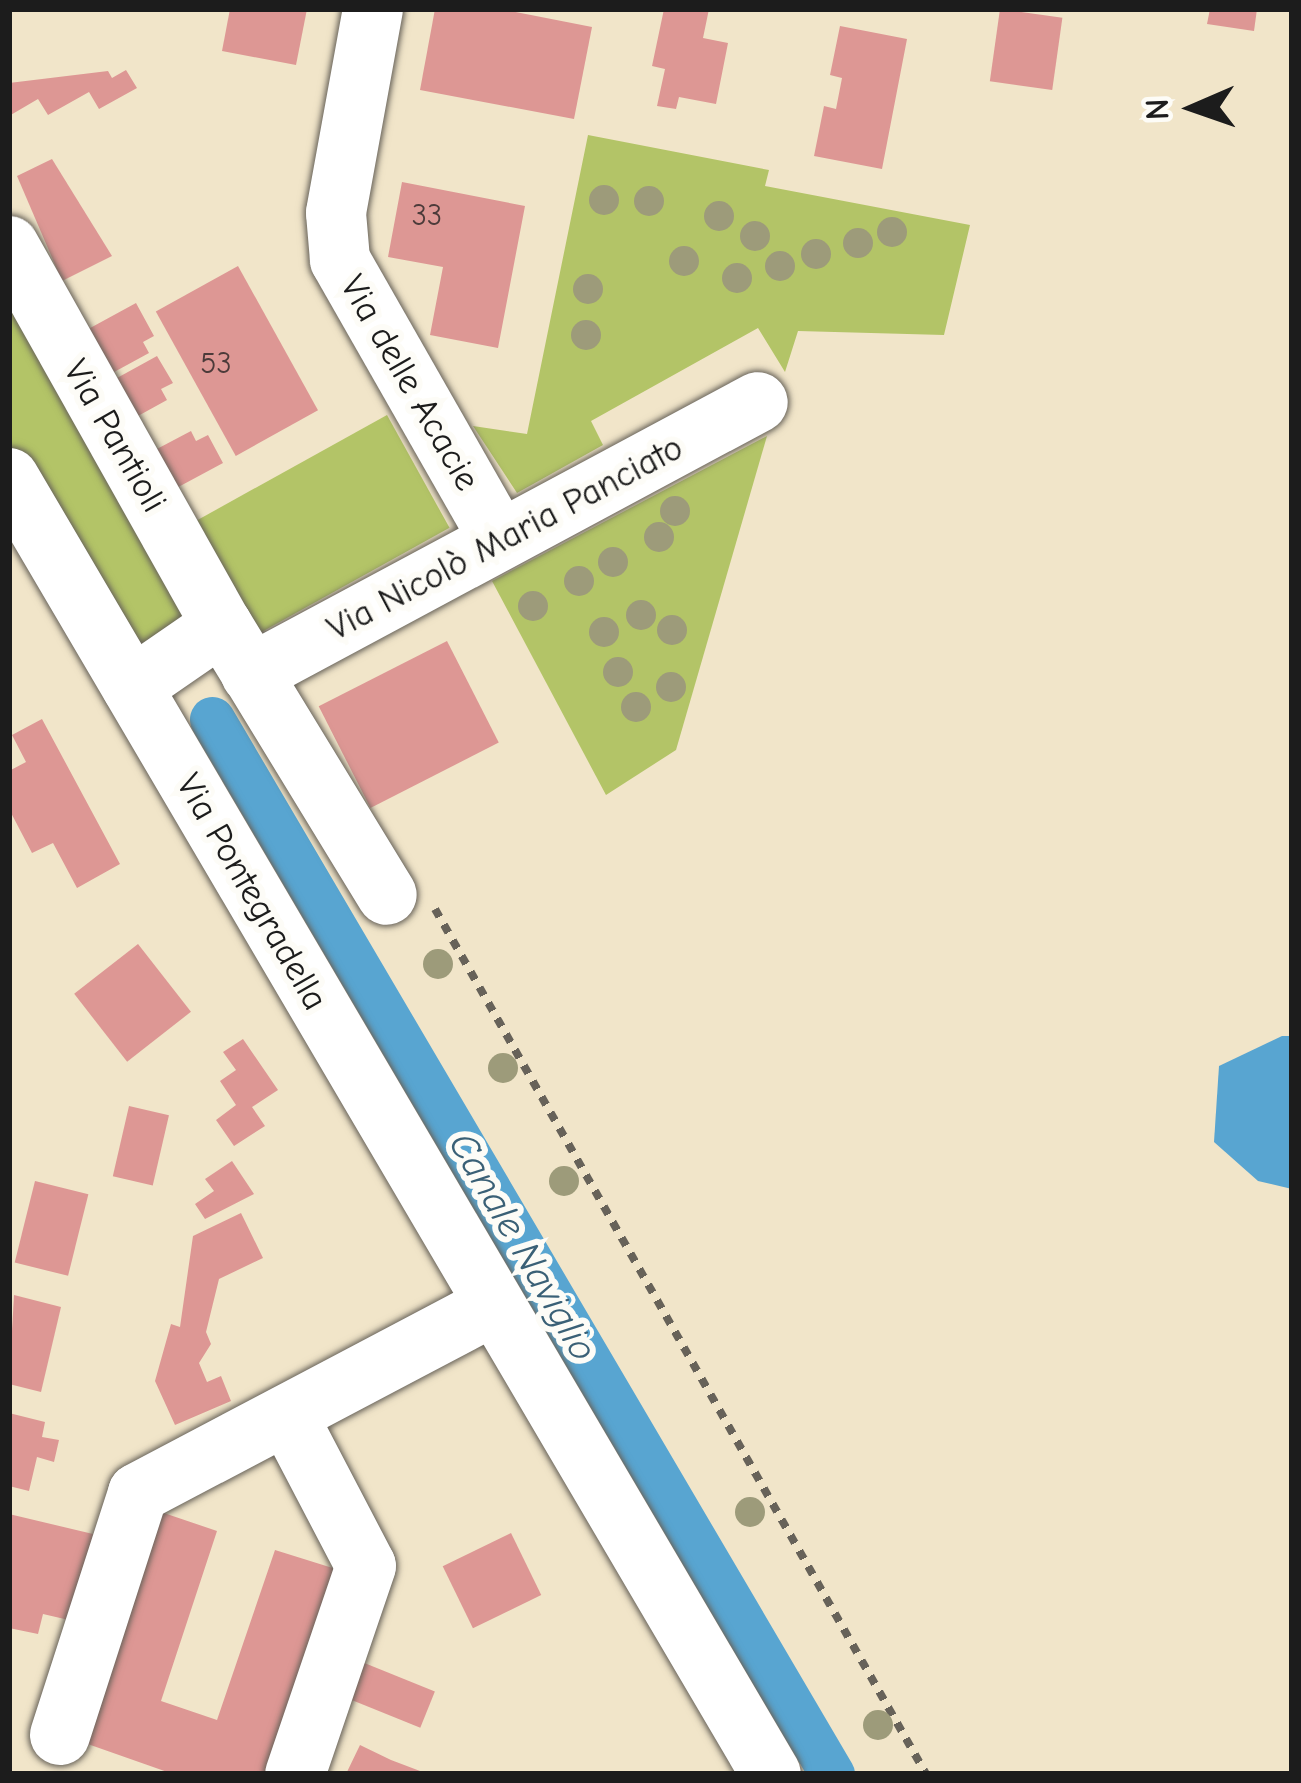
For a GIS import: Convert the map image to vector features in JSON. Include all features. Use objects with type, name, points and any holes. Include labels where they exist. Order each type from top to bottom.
[{"type":"street","name":"Via delle Acacie","points":[[373,9],[336,213],[340,260],[500,540]]},
{"type":"street","name":"Via Pantioli","points":[[9,246],[237,650],[387,895]]},
{"type":"street","name":"Via Nicolò Maria Panciato","points":[[237,650],[500,540],[758,402]]},
{"type":"street","name":"Via Pontegradella","points":[[9,478],[771,1774]]},
{"type":"street","points":[[132,687],[237,650]]},
{"type":"street","points":[[61,1736],[138,1493],[494,1305]]},
{"type":"street","points":[[287,1414],[366,1566],[295,1774]]},
{"type":"path","points":[[387,895],[417,878],[926,1774]]},
{"type":"green space","points":[[588,135],[769,170],[765,186],[970,225],[944,335],[798,331],[785,372],[758,328],[591,421],[603,445],[517,493],[473,426],[527,434]]},
{"type":"green space","points":[[9,303],[192,624],[137,652],[9,444]]},
{"type":"green space","points":[[387,415],[450,528],[247,640],[184,527]]},
{"type":"green space","points":[[767,436],[676,750],[606,795],[492,581]]},
{"type":"water","points":[[1282,1036],[1292,1036],[1292,1189],[1258,1181],[1214,1142],[1219,1066]]},
{"type":"building","points":[[230,9],[307,9],[296,65],[222,51]]},
{"type":"building","points":[[435,9],[500,9],[592,27],[574,119],[420,90]]},
{"type":"building","points":[[664,9],[709,9],[703,38],[728,43],[716,104],[679,97],[676,109],[657,106],[665,69],[652,66]]},
{"type":"building","points":[[1000,9],[1062,18],[1052,90],[990,81]]},
{"type":"building","points":[[1210,9],[1257,9],[1254,31],[1207,24]]},
{"type":"building","points":[[840,26],[907,39],[882,169],[814,156],[824,106],[836,109],[842,78],[830,75]]},
{"type":"building","points":[[126,70],[137,88],[99,109],[89,92],[48,115],[38,99],[9,116],[9,83],[108,71],[112,78]]},
{"type":"building","points":[[52,159],[112,256],[62,281],[17,176]]},
{"type":"building","points":[[402,182],[525,206],[498,348],[430,335],[443,267],[388,257]]},
{"type":"building","points":[[238,266],[318,410],[236,456],[156,312]]},
{"type":"building","points":[[136,303],[154,336],[143,342],[149,353],[94,383],[70,339]]},
{"type":"building","points":[[157,356],[173,383],[161,389],[167,400],[118,427],[97,389]]},
{"type":"building","points":[[191,431],[196,441],[208,435],[223,463],[156,499],[136,460]]},
{"type":"building","points":[[447,641],[499,743],[370,808],[319,706]]},
{"type":"building","points":[[42,719],[120,864],[77,888],[53,843],[32,853],[9,809],[9,771],[26,762],[12,735]]},
{"type":"building","points":[[138,944],[191,1012],[127,1062],[74,994]]},
{"type":"building","points":[[243,1039],[278,1090],[252,1107],[265,1126],[234,1146],[216,1120],[236,1105],[220,1081],[236,1070],[223,1052]]},
{"type":"building","points":[[129,1106],[169,1115],[153,1185],[113,1176]]},
{"type":"building","points":[[232,1161],[254,1194],[205,1219],[195,1204],[214,1191],[205,1179]]},
{"type":"building","points":[[35,1181],[88,1194],[68,1276],[15,1263]]},
{"type":"building","points":[[241,1213],[263,1258],[219,1279],[206,1332],[211,1344],[199,1363],[207,1382],[221,1376],[231,1401],[175,1425],[155,1381],[171,1324],[180,1327],[193,1236]]},
{"type":"building","points":[[14,1295],[61,1307],[41,1392],[9,1384]]},
{"type":"building","points":[[9,1413],[45,1422],[42,1437],[59,1440],[54,1462],[37,1457],[29,1491],[9,1486]]},
{"type":"building","points":[[158,1511],[217,1531],[161,1701],[217,1720],[275,1550],[339,1570],[268,1774],[173,1774],[82,1742]]},
{"type":"building","points":[[9,1514],[93,1534],[73,1621],[43,1614],[38,1634],[9,1628]]},
{"type":"building","points":[[511,1533],[541,1595],[473,1628],[443,1566]]},
{"type":"building","points":[[357,1660],[435,1691],[420,1728],[342,1696]]},
{"type":"building","points":[[360,1745],[391,1760],[428,1774],[346,1774]]},
{"type":"waterway","name":"Canale Naviglio","points":[[212,719],[832,1774]]}]
